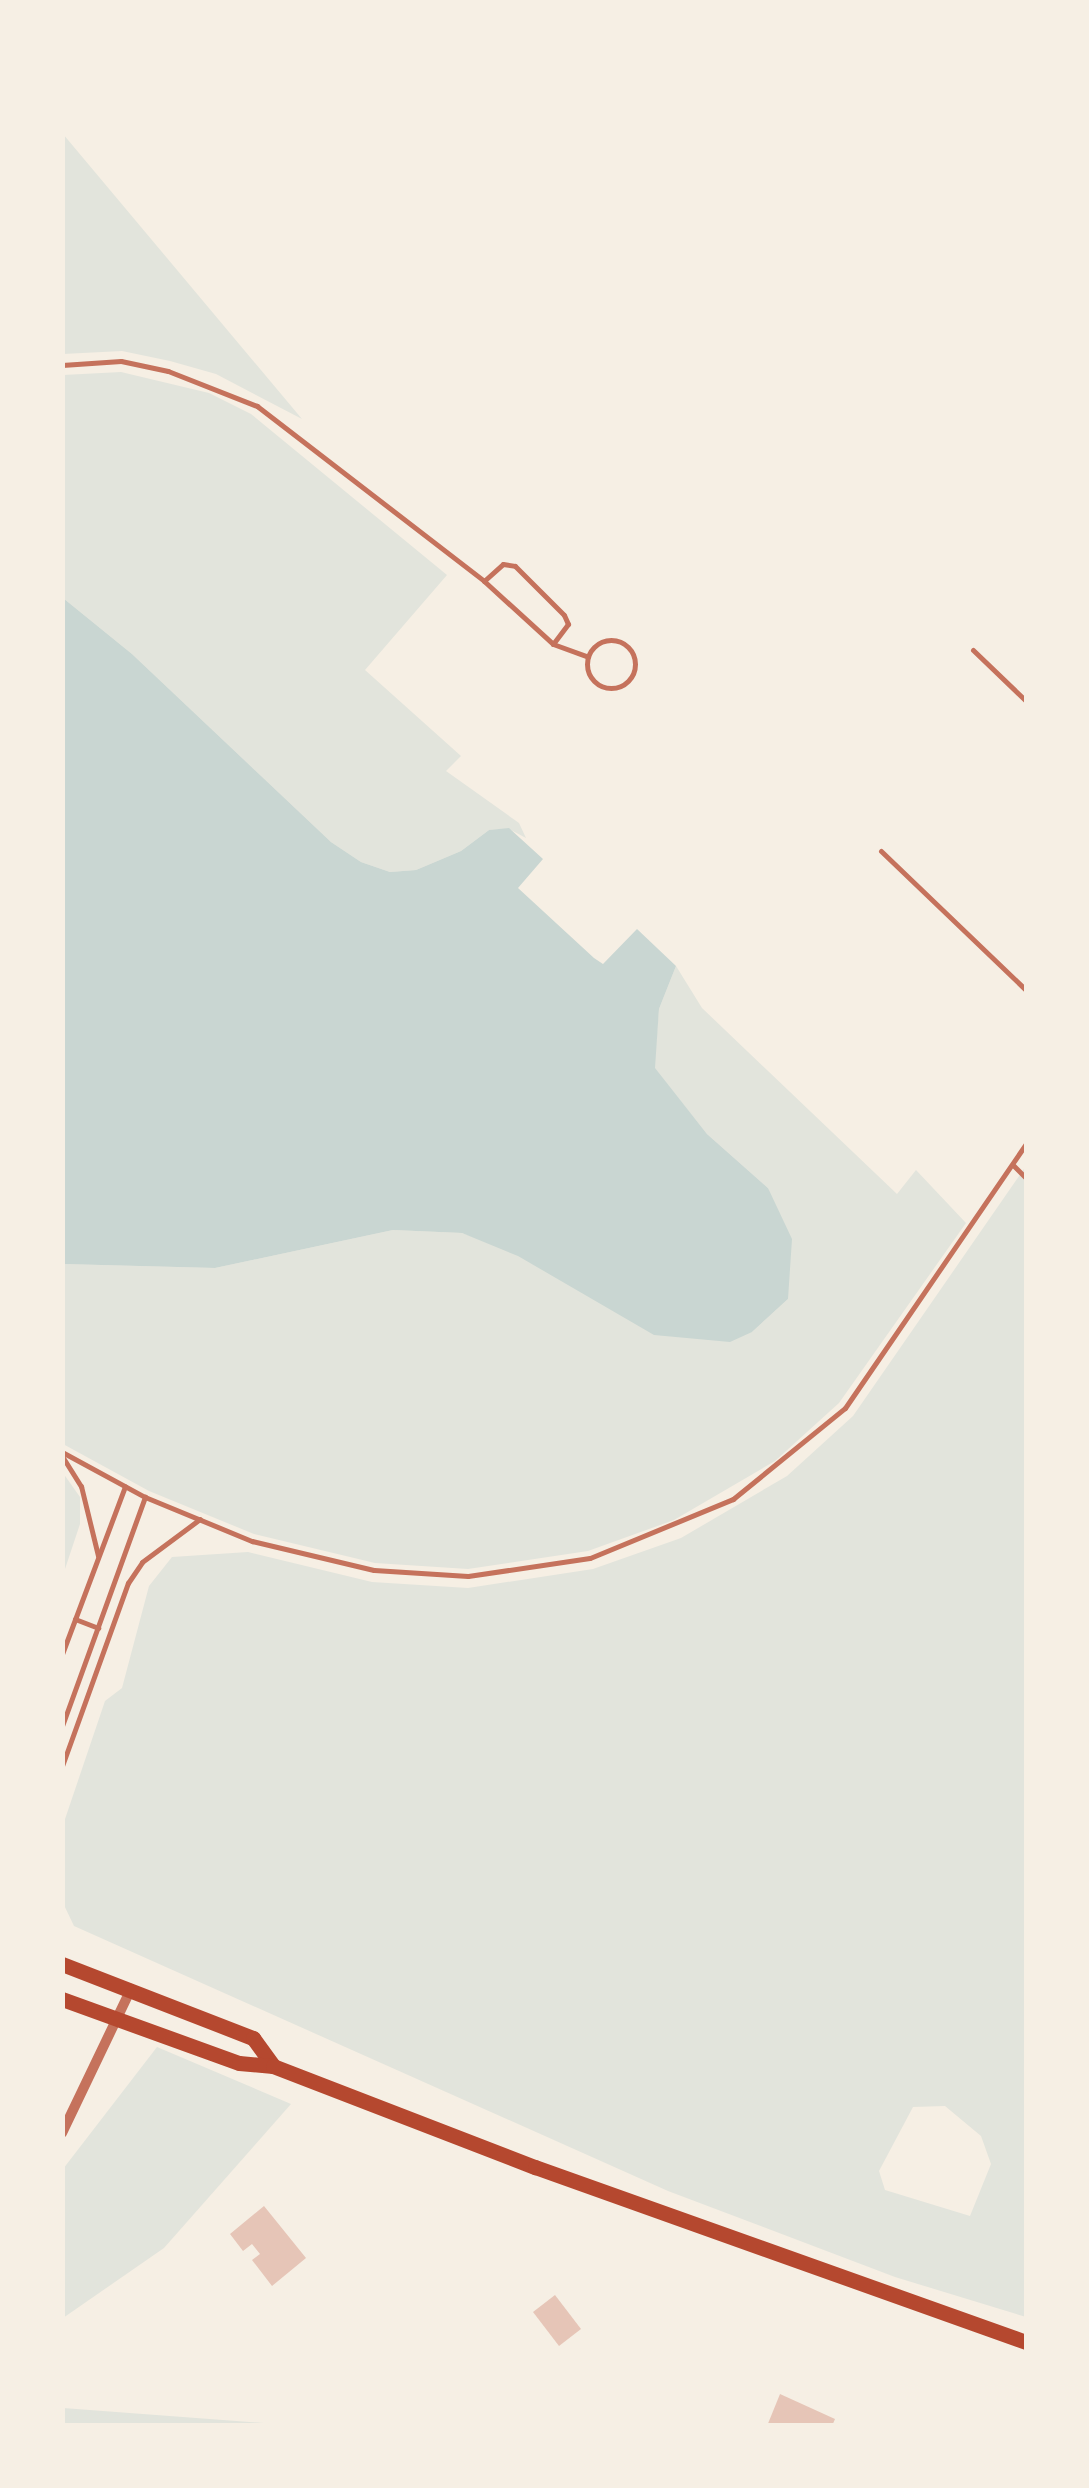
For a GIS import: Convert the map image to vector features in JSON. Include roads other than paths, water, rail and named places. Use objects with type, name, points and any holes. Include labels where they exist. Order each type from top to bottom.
[{"type":"highway","points":[[62,1964],[253,2038],[274,2066]]},
{"type":"highway","points":[[62,1999],[239,2063],[274,2066],[535,2167],[1026,2342]]},
{"type":"street","points":[[62,2133],[131,1989]]},
{"type":"lane","points":[[62,365],[121,362],[152,368],[212,384],[256,406],[484,581],[552,644],[588,658]]},
{"type":"lane","points":[[484,581],[503,564],[515,566],[564,615],[568,624],[552,644]]},
{"type":"lane","points":[[618,641],[632,654],[633,673],[619,686],[604,687],[589,674],[588,658],[598,644],[618,641]]},
{"type":"lane","points":[[973,650],[1026,702]]},
{"type":"lane","points":[[880,851],[1026,990]]},
{"type":"lane","points":[[62,1454],[145,1497],[252,1541],[374,1570],[468,1576],[590,1558],[676,1526],[780,1467],[845,1408],[1026,1144]]},
{"type":"lane","points":[[1013,1165],[1026,1178]]},
{"type":"lane","points":[[62,1454],[82,1486],[98,1556]]},
{"type":"lane","points":[[62,1654],[124,1486]]},
{"type":"lane","points":[[62,1726],[145,1497]]},
{"type":"lane","points":[[62,1766],[128,1583],[142,1562],[200,1520]]},
{"type":"lane","points":[[75,1619],[98,1628]]}]
